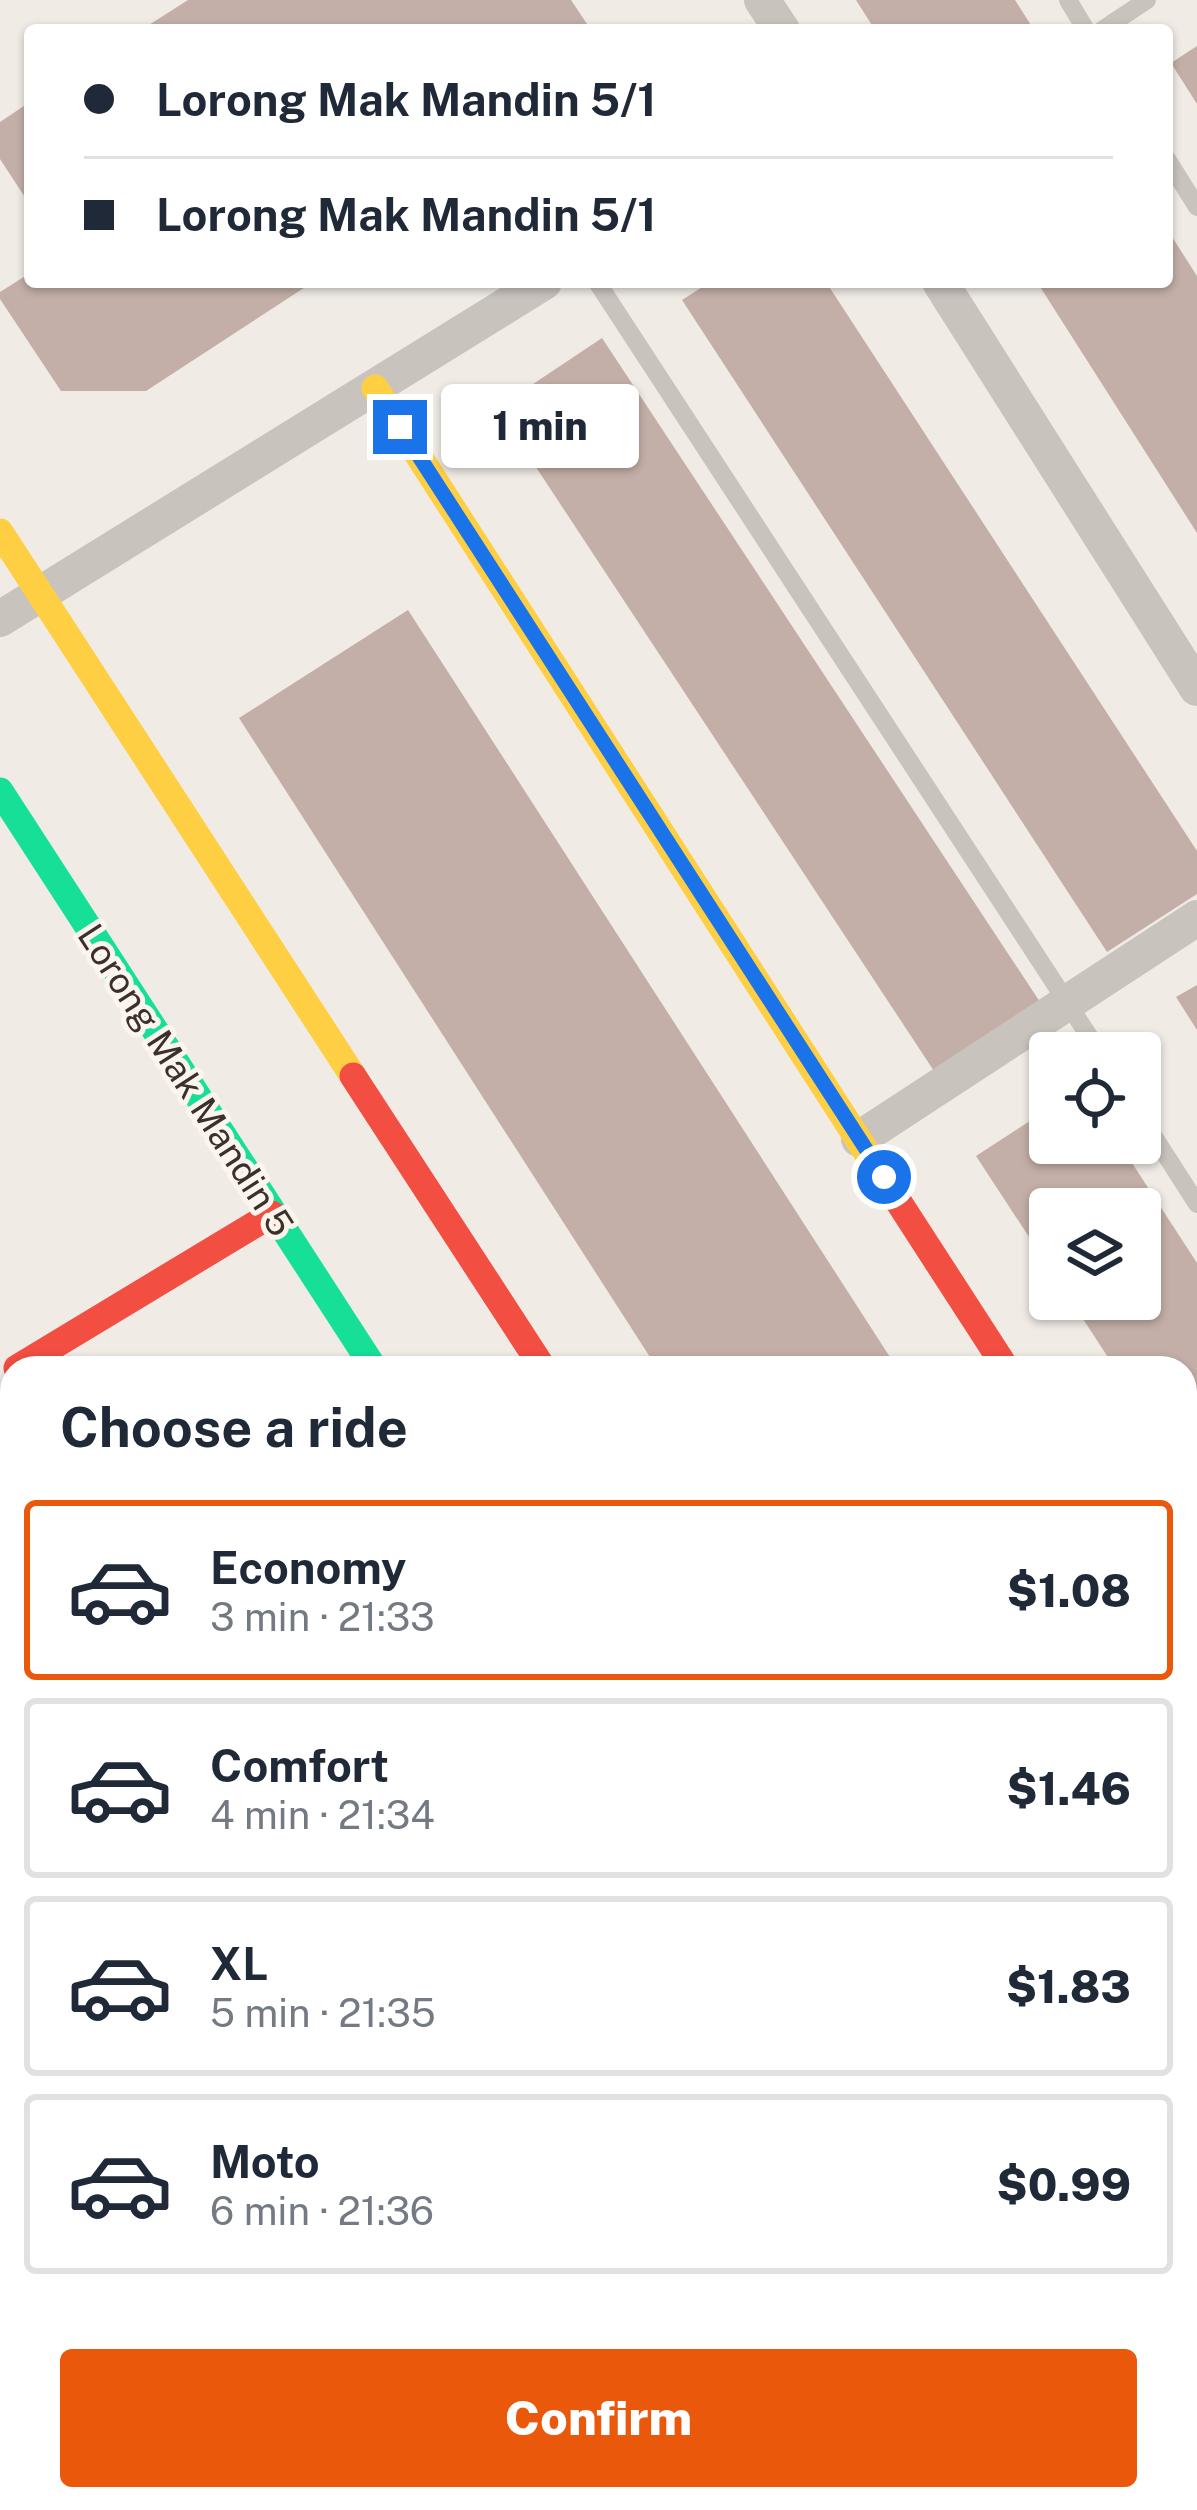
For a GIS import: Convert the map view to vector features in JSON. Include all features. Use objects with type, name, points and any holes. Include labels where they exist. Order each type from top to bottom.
[{"type":"street","points":[[0,619],[534,288]]},
{"type":"street","points":[[944,288],[1197,688]]},
{"type":"street","points":[[375,388],[998,1356]]},
{"type":"street","points":[[0,532],[535,1356]]},
{"type":"street","name":"Lorong Mak Mandin 5","points":[[0,791],[366,1356]]},
{"type":"street","points":[[859,1139],[1197,918]]},
{"type":"street","points":[[37,1356],[272,1214]]},
{"type":"lane","points":[[1111,24],[1147,0]]},
{"type":"lane","points":[[1173,169],[1197,207]]},
{"type":"lane","points":[[601,288],[1087,1032]]},
{"type":"lane","points":[[1161,1148],[1197,1204]]},
{"type":"building","points":[[188,0],[571,0],[587,24],[150,24]]},
{"type":"building","points":[[856,0],[1015,0],[1030,24],[871,24]]},
{"type":"building","points":[[1197,46],[1197,104],[1173,66]]},
{"type":"building","points":[[24,106],[24,196],[0,159],[0,122]]},
{"type":"building","points":[[1173,238],[1197,276],[1197,533],[1041,288],[1173,288]]},
{"type":"building","points":[[24,277],[24,288],[304,288],[146,391],[61,391],[0,299],[0,292]]},
{"type":"building","points":[[701,288],[830,288],[1197,851],[1197,894],[1107,952],[682,300]]},
{"type":"building","points":[[602,338],[1040,1002],[934,1071],[497,408]]},
{"type":"building","points":[[408,610],[889,1356],[649,1356],[239,718]]},
{"type":"building","points":[[1197,985],[1197,1030],[1176,997]]},
{"type":"building","points":[[1029,1122],[1029,1164],[1133,1164],[1148,1188],[1029,1188],[1029,1237],[976,1156]]},
{"type":"building","points":[[1161,1208],[1197,1263],[1197,1356],[1107,1356],[1084,1320],[1161,1320]]},
{"type":"traffic: fast","points":[[0,791],[366,1356]]},
{"type":"traffic: slow","points":[[375,388],[887,1184]]},
{"type":"traffic: slow","points":[[0,532],[353,1076]]},
{"type":"traffic: jam","points":[[353,1076],[535,1356]]},
{"type":"traffic: jam","points":[[887,1184],[998,1356]]},
{"type":"traffic: jam","points":[[37,1356],[272,1214]]},
{"type":"route","points":[[400,427],[884,1177]]}]
